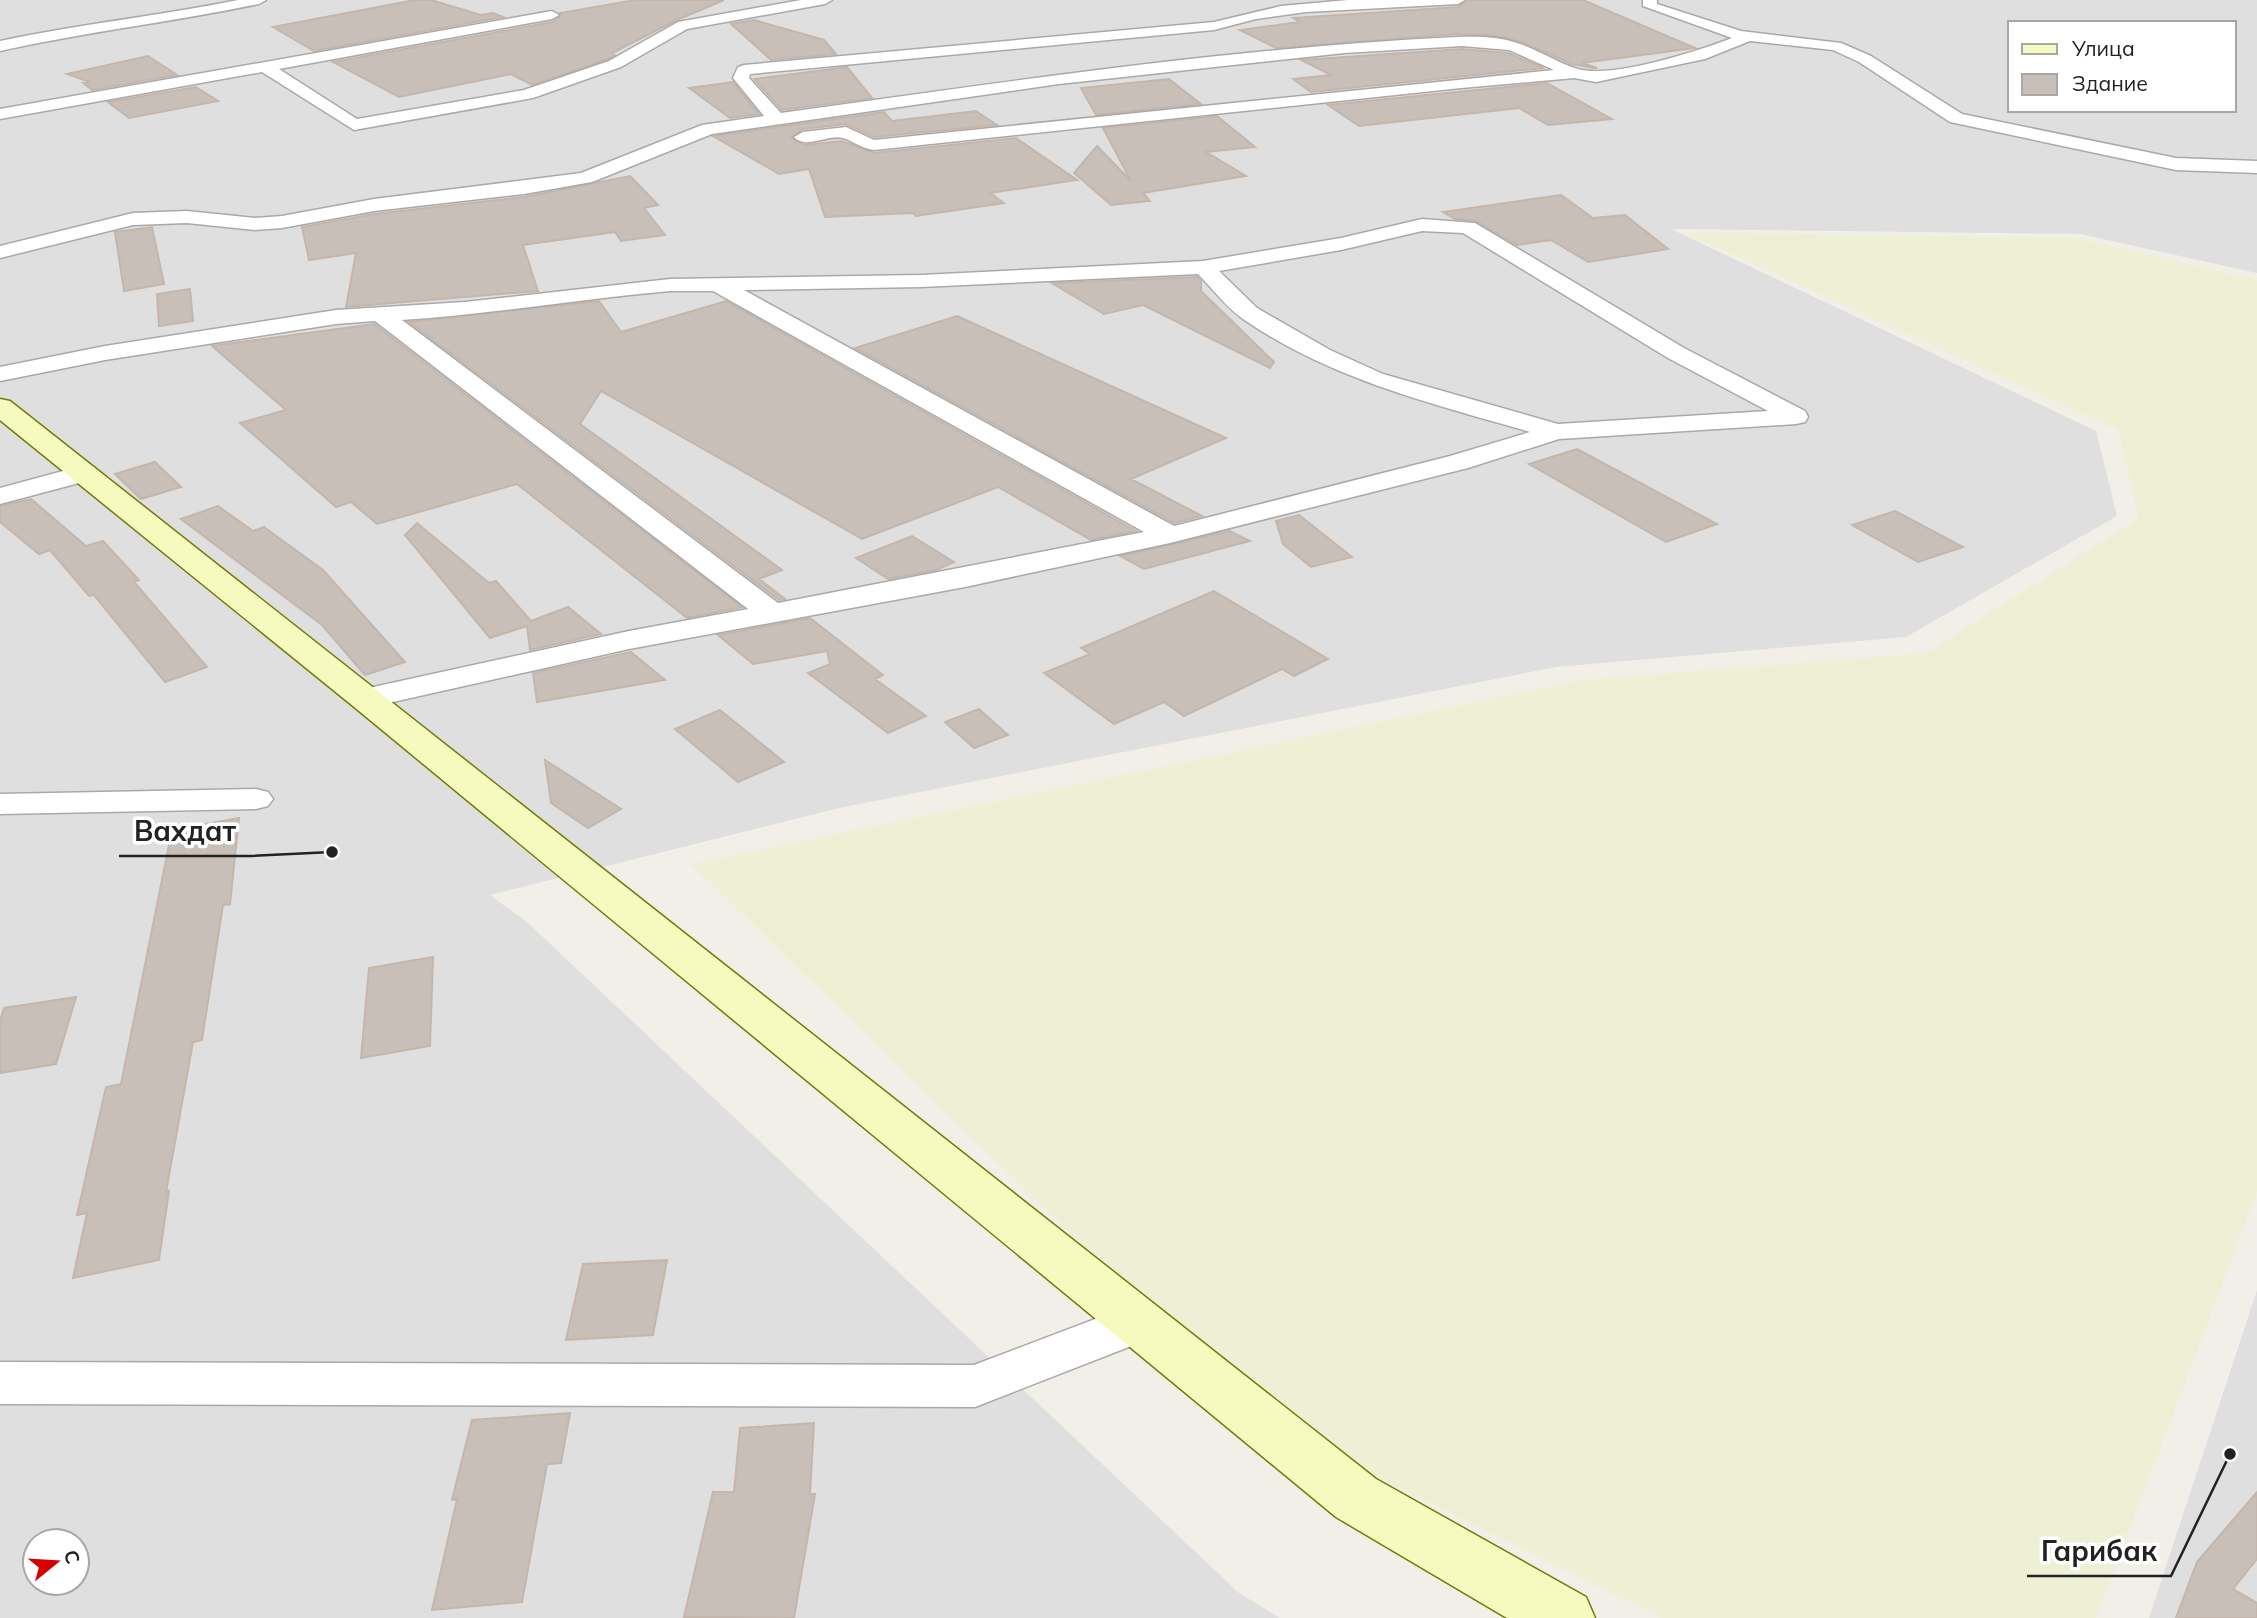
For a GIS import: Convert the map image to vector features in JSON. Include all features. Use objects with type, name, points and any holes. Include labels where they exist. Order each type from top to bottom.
[{"type":"street","points":[[50,52],[92,37],[258,0]]},
{"type":"street","points":[[267,68],[354,125],[527,94],[615,64],[683,25],[825,0]]},
{"type":"street","points":[[775,119],[741,78],[744,70],[1203,27],[1285,12],[1386,2],[1458,0]]},
{"type":"street","points":[[1650,0],[1650,6],[1709,28],[1748,36],[1836,46],[1865,59],[1956,118],[2176,164],[2257,167]]},
{"type":"street","points":[[0,46],[77,29],[186,15]]},
{"type":"street","points":[[0,114],[551,15]]},
{"type":"street","points":[[0,251],[133,219],[187,217],[255,223],[282,222],[374,205],[536,186],[585,178],[708,129],[1059,79],[1344,48],[1486,41],[1512,46],[1574,73],[1596,77],[1648,64],[1699,56],[1748,36]]},
{"type":"street","points":[[780,139],[846,132],[863,143],[874,145],[1574,73]]},
{"type":"street","points":[[617,167],[689,155]]},
{"type":"street","points":[[0,374],[221,334],[336,317],[544,301],[611,290],[716,284],[921,281],[1203,267],[1341,244],[1422,225],[1468,227],[1676,353],[1796,417],[1557,432],[1459,462],[1170,535],[629,640],[366,698]]},
{"type":"street","points":[[1203,267],[1249,313],[1322,355],[1376,379],[1557,432]]},
{"type":"street","points":[[716,284],[1170,535]]},
{"type":"street","points":[[380,314],[772,614]]},
{"type":"street","points":[[0,407],[366,698],[1356,1498],[1564,1618]]},
{"type":"street","points":[[0,496],[85,474]]},
{"type":"street","points":[[0,804],[256,799]]},
{"type":"street","points":[[0,1383],[975,1386],[1140,1322]]},
{"type":"shaded area","points":[[0,0],[2257,0],[2257,273],[2080,234],[1671,229],[2096,431],[2117,516],[1906,637],[1556,667],[839,808],[490,895],[528,923],[1239,1593],[1280,1618],[0,1618]]},
{"type":"shaded area","points":[[2257,1290],[2257,1618],[2149,1618]]},
{"type":"green space","points":[[1683,232],[2077,238],[2257,280],[2257,1192],[2096,1618],[1662,1618],[1263,1421],[691,864],[1582,680],[1926,653],[2139,518],[2118,430]]},
{"type":"building","points":[[415,0],[431,0],[481,15],[493,13],[503,17],[314,51],[273,27]]},
{"type":"building","points":[[635,0],[724,0],[612,53],[615,55],[608,59],[532,85],[511,74],[399,97],[333,62],[552,22],[560,17],[560,13]]},
{"type":"building","points":[[1467,0],[1583,0],[1695,48],[1582,63],[1597,68],[1593,68],[1572,64],[1514,39],[1489,35],[1457,34],[1276,48],[1240,30],[1300,22],[1293,18],[1458,7]]},
{"type":"building","points":[[754,20],[824,40],[836,54],[771,60],[731,24]]},
{"type":"building","points":[[1462,49],[1508,53],[1544,68],[1311,92],[1293,79],[1331,75],[1301,60]]},
{"type":"building","points":[[148,56],[177,75],[92,90],[83,83],[90,82],[67,74]]},
{"type":"building","points":[[847,67],[872,98],[782,110],[754,79]]},
{"type":"building","points":[[1169,79],[1201,104],[1096,115],[1081,88]]},
{"type":"building","points":[[733,82],[759,114],[730,118],[689,88]]},
{"type":"building","points":[[1547,83],[1612,119],[1548,125],[1519,108],[1359,126],[1328,105]]},
{"type":"building","points":[[196,87],[218,101],[129,118],[108,102]]},
{"type":"building","points":[[976,111],[997,125],[874,137],[846,124],[803,129],[791,138],[805,145],[842,141],[874,153],[1016,138],[1077,180],[990,193],[1004,203],[916,216],[913,213],[825,217],[809,169],[779,174],[713,136],[884,112],[892,121]]},
{"type":"building","points":[[1217,116],[1255,147],[1206,152],[1246,176],[1143,193],[1150,201],[1111,205],[1074,173],[1097,146],[1131,181],[1103,128]]},
{"type":"building","points":[[630,176],[658,205],[644,208],[665,235],[621,241],[615,232],[523,245],[538,291],[346,307],[356,253],[309,260],[302,227],[374,214],[524,197]]},
{"type":"building","points":[[1561,195],[1593,218],[1625,215],[1668,249],[1588,262],[1551,240],[1517,245],[1476,221],[1455,219],[1443,212]]},
{"type":"building","points":[[152,227],[164,284],[124,291],[115,232]]},
{"type":"building","points":[[1197,277],[1201,281],[1201,291],[1274,362],[1270,368],[1143,305],[1104,314],[1052,283]]},
{"type":"building","points":[[190,289],[193,321],[159,326],[157,294]]},
{"type":"building","points":[[599,301],[621,332],[726,301],[1136,531],[1091,540],[998,487],[862,539],[601,391],[580,424],[782,570],[759,579],[785,599],[779,600],[409,322]]},
{"type":"building","points":[[957,316],[1226,438],[1131,479],[1202,516],[1174,523],[855,348]]},
{"type":"building","points":[[374,324],[742,607],[687,618],[517,484],[377,524],[351,502],[336,507],[240,423],[286,410],[212,346]]},
{"type":"building","points":[[1577,449],[1717,524],[1666,542],[1529,464]]},
{"type":"building","points":[[155,462],[181,487],[141,499],[115,474]]},
{"type":"building","points":[[31,499],[86,546],[103,541],[139,580],[134,582],[207,667],[165,682],[94,595],[89,596],[50,550],[39,554],[0,522],[0,506]]},
{"type":"building","points":[[218,506],[253,531],[264,527],[323,570],[405,662],[365,675],[322,625],[181,519]]},
{"type":"building","points":[[1895,511],[1963,547],[1918,562],[1852,525]]},
{"type":"building","points":[[1299,515],[1352,557],[1311,567],[1283,544],[1276,521]]},
{"type":"building","points":[[417,523],[489,583],[496,581],[531,621],[568,607],[601,634],[530,650],[527,626],[490,638],[405,535]]},
{"type":"building","points":[[1229,531],[1250,541],[1144,569],[1120,556]]},
{"type":"building","points":[[912,536],[954,562],[936,570],[888,579],[856,558]]},
{"type":"building","points":[[1214,591],[1328,659],[1294,676],[1282,669],[1184,716],[1164,702],[1114,724],[1044,673],[1090,654],[1081,648]]},
{"type":"building","points":[[810,618],[883,675],[875,679],[926,716],[888,733],[808,673],[830,664],[827,651],[753,664],[718,635]]},
{"type":"building","points":[[631,652],[665,680],[537,702],[533,673]]},
{"type":"building","points":[[979,709],[1008,735],[974,748],[945,722]]},
{"type":"building","points":[[720,710],[784,762],[738,782],[675,729]]},
{"type":"building","points":[[545,760],[621,809],[588,828],[551,803]]},
{"type":"building","points":[[239,818],[230,904],[223,905],[202,1040],[193,1042],[166,1192],[169,1191],[159,1260],[73,1278],[87,1213],[77,1215],[106,1087],[121,1084],[172,830]]},
{"type":"building","points":[[433,957],[430,1046],[361,1058],[369,968]]},
{"type":"building","points":[[76,997],[56,1064],[0,1073],[0,1021],[4,1008]]},
{"type":"building","points":[[667,1260],[653,1335],[566,1340],[583,1264]]},
{"type":"building","points":[[570,1413],[561,1463],[547,1464],[522,1602],[432,1610],[457,1499],[452,1500],[472,1420]]},
{"type":"building","points":[[814,1423],[810,1494],[815,1494],[794,1618],[684,1617],[713,1492],[734,1492],[740,1428]]},
{"type":"building","points":[[2257,1492],[2257,1559],[2233,1589],[2257,1603],[2257,1618],[2176,1618],[2197,1562]]},
{"type":"place","name":"Вахдат","points":[[332,852]]},
{"type":"place","name":"Гарибак","points":[[2230,1454]]}]
